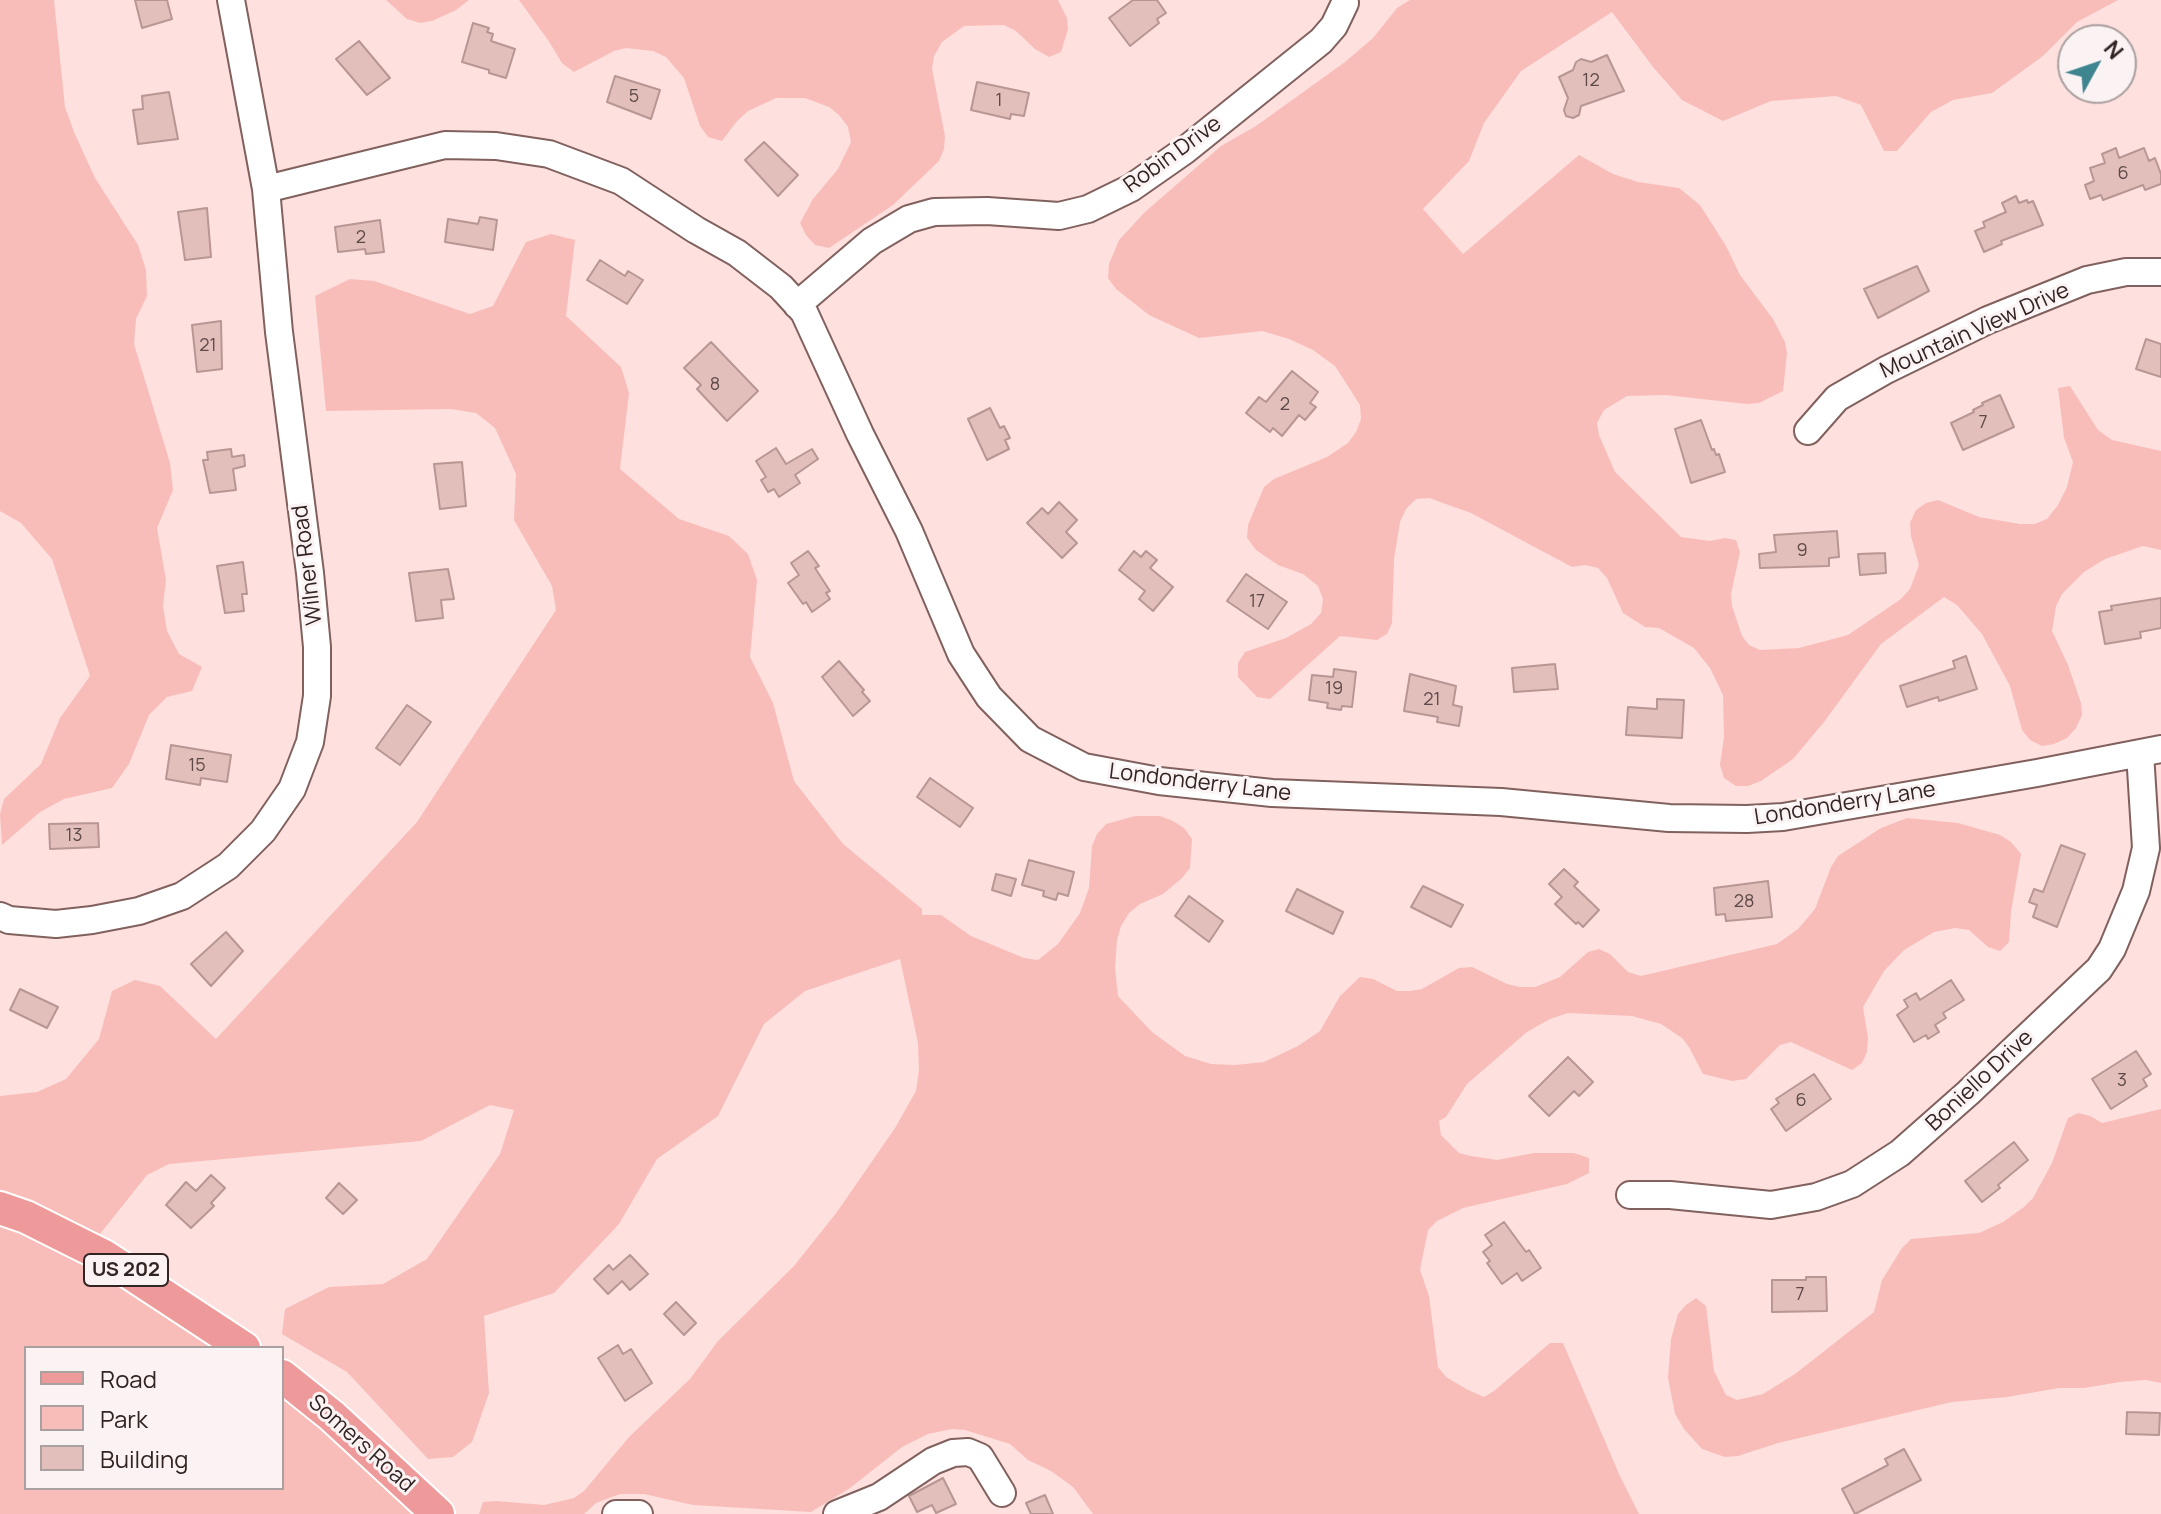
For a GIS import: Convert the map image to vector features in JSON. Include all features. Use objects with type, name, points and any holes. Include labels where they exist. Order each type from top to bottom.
[{"type":"main road","name":"US 202","points":[[0,1208],[26,1217],[104,1256],[241,1346]]},
{"type":"main road","name":"Somers Road","points":[[284,1378],[332,1416],[438,1514]]},
{"type":"street","name":"Wilner Road","points":[[0,916],[9,920],[56,924],[139,911],[182,896],[228,866],[263,831],[292,789],[310,742],[317,696],[317,647],[279,332],[266,189],[231,0]]},
{"type":"street","name":"Robin Drive","points":[[797,305],[872,241],[909,219],[934,212],[987,211],[1059,216],[1088,209],[1131,188],[1184,151],[1321,41],[1334,26],[1345,3]]},
{"type":"street","name":"Londonderry Lane","points":[[266,189],[445,145],[496,146],[549,154],[621,181],[737,253],[781,287],[804,312],[909,531],[961,654],[989,697],[1030,739],[1084,767],[1159,781],[1272,793],[1501,802],[1669,818],[1747,819],[1783,817],[2150,751]]},
{"type":"street","name":"Mountain View Drive","points":[[1808,431],[1837,398],[1988,320],[2087,280],[2126,272],[2161,272]]},
{"type":"street","name":"Boniello Drive","points":[[1630,1195],[1670,1195],[1771,1205],[1816,1197],[1852,1184],[1900,1153],[2099,969],[2112,949],[2136,891],[2146,848],[2150,751]]},
{"type":"street","points":[[837,1514],[879,1497],[933,1461],[953,1453],[968,1452],[980,1457],[1002,1493]]},
{"type":"street","points":[[616,1514],[639,1514]]},
{"type":"green space","points":[[0,0],[54,0],[65,107],[95,178],[138,245],[146,270],[147,296],[136,319],[134,344],[170,463],[173,490],[157,528],[166,580],[163,606],[167,631],[179,654],[202,667],[192,691],[167,697],[149,715],[129,764],[112,788],[64,799],[40,812],[2,845],[0,814],[4,799],[41,764],[60,718],[90,676],[52,559],[21,523],[0,511]]},
{"type":"green space","points":[[386,0],[469,0],[456,10],[420,23],[407,19]]},
{"type":"green space","points":[[519,0],[1058,0],[1067,18],[1068,29],[1061,52],[1049,57],[1004,25],[964,26],[942,42],[934,56],[932,69],[945,136],[939,161],[893,205],[829,248],[815,245],[800,223],[813,199],[838,169],[851,142],[848,127],[829,107],[805,98],[776,98],[748,111],[722,141],[708,137],[700,126],[684,78],[666,57],[653,51],[626,48],[574,72],[562,63]]},
{"type":"green space","points":[[1410,0],[2118,0],[2075,24],[2057,24],[2057,42],[2043,56],[1992,93],[1953,100],[1931,112],[1897,151],[1884,151],[1861,105],[1836,96],[1771,101],[1723,121],[1682,100],[1612,12],[1521,71],[1484,123],[1469,161],[1423,209],[1463,254],[1579,155],[1613,174],[1638,182],[1679,188],[1700,205],[1740,275],[1773,319],[1785,342],[1787,353],[1783,391],[1759,403],[1747,404],[1666,395],[1627,396],[1604,410],[1597,423],[1615,472],[1681,537],[1710,541],[1725,538],[1736,540],[1740,552],[1731,594],[1732,606],[1742,636],[1749,645],[1760,650],[1799,648],[1848,635],[1901,599],[1910,589],[1919,565],[1910,523],[1916,510],[1926,503],[1938,500],[1979,517],[2020,524],[2035,524],[2047,519],[2067,487],[2073,462],[2064,438],[2058,388],[2070,386],[2098,430],[2112,440],[2161,451],[2161,550],[2143,546],[2105,559],[2084,572],[2062,594],[2056,606],[2052,631],[2068,665],[2082,715],[2067,738],[2042,746],[2030,740],[2022,730],[2010,686],[1982,634],[1957,605],[1944,597],[1881,644],[1793,759],[1761,781],[1736,786],[1724,778],[1720,765],[1724,737],[1723,695],[1710,668],[1694,648],[1659,628],[1645,627],[1623,613],[1607,578],[1598,568],[1585,565],[1572,567],[1471,513],[1429,498],[1416,499],[1406,509],[1400,522],[1394,559],[1392,623],[1387,634],[1377,640],[1340,636],[1270,699],[1257,697],[1238,677],[1238,663],[1245,652],[1286,638],[1311,624],[1321,613],[1323,599],[1318,586],[1303,574],[1278,565],[1256,550],[1247,538],[1248,525],[1264,487],[1274,479],[1327,457],[1348,443],[1361,419],[1360,405],[1335,366],[1313,350],[1262,331],[1199,338],[1149,315],[1116,289],[1108,278],[1109,264],[1119,240],[1145,212],[1221,146],[1256,126],[1345,62],[1373,38],[1397,8]]},
{"type":"green space","points":[[551,234],[575,240],[566,316],[621,367],[629,393],[620,469],[679,519],[729,536],[748,554],[757,580],[750,657],[773,703],[794,781],[843,844],[922,909],[922,915],[941,915],[971,936],[1024,958],[1038,960],[1058,944],[1080,913],[1089,888],[1092,846],[1106,824],[1135,816],[1160,816],[1184,828],[1192,839],[1190,868],[1163,894],[1140,904],[1129,913],[1117,940],[1115,968],[1118,996],[1152,1032],[1185,1056],[1211,1064],[1264,1062],[1298,1046],[1320,1031],[1340,996],[1360,977],[1373,979],[1397,991],[1410,991],[1422,989],[1459,968],[1472,967],[1507,984],[1535,987],[1560,977],[1588,952],[1599,949],[1610,954],[1628,972],[1641,976],[1777,944],[1798,929],[1815,909],[1838,856],[1881,828],[1907,818],[1958,823],[2000,835],[2011,842],[2021,854],[2009,942],[2000,951],[1988,947],[1969,930],[1955,928],[1934,932],[1904,950],[1884,971],[1863,1007],[1867,1052],[1862,1063],[1852,1070],[1791,1042],[1780,1045],[1746,1079],[1732,1081],[1703,1074],[1682,1038],[1661,1024],[1632,1016],[1568,1013],[1527,1032],[1467,1084],[1446,1117],[1439,1121],[1441,1135],[1459,1153],[1471,1156],[1497,1160],[1534,1153],[1574,1153],[1589,1158],[1589,1173],[1567,1184],[1463,1208],[1437,1221],[1428,1230],[1420,1270],[1429,1296],[1438,1367],[1446,1377],[1468,1390],[1484,1397],[1550,1343],[1563,1343],[1639,1514],[1093,1514],[1073,1487],[1051,1471],[1028,1460],[1010,1444],[952,1429],[928,1434],[902,1447],[850,1488],[811,1512],[693,1505],[644,1494],[620,1494],[596,1503],[584,1514],[479,1514],[483,1502],[544,1505],[574,1498],[584,1491],[629,1437],[690,1379],[718,1341],[794,1266],[837,1212],[895,1128],[916,1091],[918,1043],[900,959],[805,991],[764,1024],[718,1116],[657,1159],[619,1224],[554,1293],[484,1316],[489,1393],[472,1442],[453,1457],[428,1459],[347,1372],[282,1334],[285,1309],[329,1287],[383,1284],[427,1259],[500,1154],[514,1110],[490,1105],[421,1141],[169,1164],[147,1175],[100,1234],[0,1193],[0,1096],[37,1092],[66,1079],[99,1039],[112,991],[135,980],[160,986],[216,1039],[417,822],[556,610],[552,586],[514,520],[516,474],[495,428],[476,413],[451,409],[326,411],[315,296],[350,279],[374,281],[470,314],[493,306],[526,242]]},
{"type":"green space","points":[[2161,1109],[2161,1383],[2146,1380],[2120,1382],[1952,1402],[1778,1443],[1738,1456],[1725,1457],[1702,1449],[1684,1429],[1675,1414],[1668,1378],[1671,1339],[1678,1314],[1696,1298],[1706,1306],[1714,1371],[1726,1395],[1737,1400],[1763,1394],[1795,1374],[1874,1312],[1882,1280],[1911,1239],[1979,1233],[2003,1222],[2024,1207],[2033,1198],[2052,1163],[2068,1118],[2078,1113],[2102,1123]]},
{"type":"green space","points":[[0,1220],[130,1289],[223,1346],[24,1346],[24,1490],[284,1490],[284,1395],[376,1476],[411,1514],[0,1514]]},
{"type":"building","points":[[135,0],[167,0],[172,19],[142,28]]},
{"type":"building","points":[[1133,0],[1157,0],[1166,13],[1157,19],[1159,23],[1130,46],[1109,18]]},
{"type":"building","points":[[473,23],[489,28],[487,32],[493,34],[491,41],[515,49],[506,78],[462,62]]},
{"type":"building","points":[[359,41],[390,78],[367,95],[336,59]]},
{"type":"building","points":[[1607,55],[1624,91],[1581,106],[1579,115],[1573,118],[1566,116],[1564,110],[1568,98],[1559,77],[1573,70],[1581,59],[1591,62]]},
{"type":"building","points":[[615,76],[660,90],[651,119],[607,102]]},
{"type":"building","points":[[977,82],[1029,93],[1024,116],[1011,114],[1010,119],[971,110]]},
{"type":"building","points":[[169,92],[178,139],[138,144],[133,110],[143,109],[142,96]]},
{"type":"building","points":[[764,142],[798,175],[778,196],[745,160]]},
{"type":"building","points":[[2116,148],[2119,158],[2144,148],[2149,161],[2155,158],[2161,184],[2145,190],[2143,185],[2103,200],[2101,195],[2090,199],[2085,185],[2094,181],[2090,168],[2105,163],[2102,154]]},
{"type":"building","points":[[2016,196],[2019,203],[2033,201],[2043,225],[2001,241],[2002,244],[1984,252],[1975,231],[1985,227],[1983,222],[2006,212],[2002,203]]},
{"type":"building","points":[[207,208],[211,257],[185,260],[178,212]]},
{"type":"building","points":[[480,217],[497,220],[493,250],[445,242],[448,219],[478,224]]},
{"type":"building","points":[[380,220],[384,252],[366,254],[365,249],[338,252],[335,227]]},
{"type":"building","points":[[600,260],[625,276],[628,271],[643,280],[627,304],[587,280]]},
{"type":"building","points":[[1917,266],[1929,291],[1878,318],[1864,289]]},
{"type":"building","points":[[221,321],[222,369],[197,372],[192,325]]},
{"type":"building","points":[[2146,339],[2161,344],[2161,377],[2136,369]]},
{"type":"building","points":[[711,342],[758,391],[727,421],[697,389],[701,385],[684,368]]},
{"type":"building","points":[[1292,371],[1318,392],[1310,403],[1316,407],[1305,420],[1299,415],[1282,436],[1273,428],[1270,432],[1246,413],[1259,397],[1266,402]]},
{"type":"building","points":[[2000,395],[2014,427],[1963,450],[1951,423]]},
{"type":"building","points":[[990,408],[1000,428],[1004,426],[1010,438],[1005,440],[1009,449],[987,460],[968,419]]},
{"type":"building","points":[[1701,420],[1712,450],[1719,454],[1725,472],[1691,483],[1675,429]]},
{"type":"building","points":[[776,448],[786,464],[812,449],[818,459],[795,475],[800,483],[779,497],[774,489],[768,492],[761,480],[766,477],[756,461]]},
{"type":"building","points":[[231,449],[232,457],[244,455],[245,466],[233,469],[236,490],[210,493],[203,460],[208,460],[207,452]]},
{"type":"building","points":[[462,462],[466,506],[440,509],[434,464]]},
{"type":"building","points":[[1059,502],[1077,520],[1066,532],[1077,543],[1062,558],[1027,523],[1042,508],[1048,514]]},
{"type":"building","points":[[1837,531],[1839,557],[1829,558],[1829,566],[1760,568],[1759,554],[1776,552],[1774,535]]},
{"type":"building","points":[[808,551],[819,566],[815,568],[830,591],[826,593],[830,599],[812,612],[788,583],[799,575],[791,563]]},
{"type":"building","points":[[1134,551],[1141,557],[1146,551],[1157,560],[1150,568],[1173,587],[1153,611],[1139,599],[1145,591],[1119,570]]},
{"type":"building","points":[[1885,553],[1886,573],[1860,575],[1858,554]]},
{"type":"building","points":[[243,562],[247,594],[242,594],[244,611],[225,613],[217,566]]},
{"type":"building","points":[[448,569],[454,599],[441,600],[443,618],[416,621],[409,573]]},
{"type":"building","points":[[1246,574],[1287,602],[1268,629],[1227,601]]},
{"type":"building","points":[[2161,598],[2161,628],[2140,632],[2141,638],[2105,644],[2099,612],[2112,610],[2111,606]]},
{"type":"building","points":[[1966,656],[1977,689],[1907,707],[1900,686],[1955,668],[1953,661]]},
{"type":"building","points":[[839,661],[870,701],[853,716],[822,677]]},
{"type":"building","points":[[1555,664],[1558,689],[1514,692],[1512,668]]},
{"type":"building","points":[[1334,669],[1356,672],[1352,707],[1342,706],[1341,710],[1327,708],[1328,703],[1309,700],[1312,675],[1333,677]]},
{"type":"building","points":[[1410,674],[1456,686],[1453,705],[1462,707],[1459,726],[1437,722],[1438,717],[1404,711]]},
{"type":"building","points":[[1657,699],[1684,700],[1682,738],[1626,735],[1628,707],[1657,709]]},
{"type":"building","points":[[407,705],[431,722],[400,765],[376,748]]},
{"type":"building","points":[[171,745],[231,755],[227,782],[201,778],[200,785],[166,779]]},
{"type":"building","points":[[930,778],[973,808],[960,827],[917,797]]},
{"type":"building","points":[[98,823],[99,847],[50,849],[49,824]]},
{"type":"building","points":[[2061,845],[2085,854],[2057,927],[2033,917],[2037,905],[2029,902],[2034,889],[2043,892]]},
{"type":"building","points":[[1029,860],[1074,872],[1068,896],[1058,893],[1056,900],[1043,896],[1044,891],[1022,885]]},
{"type":"building","points":[[1564,869],[1578,882],[1574,886],[1599,910],[1583,927],[1555,904],[1562,897],[1549,884]]},
{"type":"building","points":[[996,874],[1016,879],[1011,896],[992,890]]},
{"type":"building","points":[[1768,881],[1772,917],[1726,921],[1725,914],[1716,915],[1714,888]]},
{"type":"building","points":[[1423,886],[1463,905],[1451,927],[1411,907]]},
{"type":"building","points":[[1297,889],[1343,912],[1333,934],[1286,911]]},
{"type":"building","points":[[1189,896],[1223,921],[1209,942],[1175,916]]},
{"type":"building","points":[[226,932],[243,951],[211,986],[191,964]]},
{"type":"building","points":[[1951,980],[1964,1000],[1943,1013],[1946,1018],[1935,1025],[1939,1032],[1928,1039],[1926,1035],[1914,1042],[1897,1015],[1908,1007],[1904,1000],[1916,993],[1920,1000]]},
{"type":"building","points":[[20,989],[58,1007],[47,1028],[10,1010]]},
{"type":"building","points":[[2136,1051],[2151,1074],[2143,1079],[2147,1086],[2111,1109],[2092,1079]]},
{"type":"building","points":[[1568,1057],[1593,1082],[1579,1096],[1574,1091],[1549,1116],[1529,1096]]},
{"type":"building","points":[[1814,1074],[1831,1099],[1786,1131],[1771,1109],[1779,1103],[1776,1099]]},
{"type":"building","points":[[2014,1142],[2028,1160],[1982,1202],[1965,1181]]},
{"type":"building","points":[[211,1175],[225,1188],[211,1203],[214,1206],[191,1228],[166,1205],[186,1182],[196,1191]]},
{"type":"building","points":[[339,1183],[357,1200],[343,1214],[326,1198]]},
{"type":"building","points":[[1504,1222],[1541,1268],[1522,1281],[1517,1273],[1502,1284],[1483,1252],[1492,1245],[1485,1235]]},
{"type":"building","points":[[630,1255],[648,1274],[630,1290],[622,1281],[608,1294],[594,1279],[609,1265],[613,1270]]},
{"type":"building","points":[[1806,1277],[1826,1277],[1827,1311],[1772,1312],[1772,1280],[1806,1280]]},
{"type":"building","points":[[676,1302],[696,1323],[684,1335],[664,1314]]},
{"type":"building","points":[[618,1345],[623,1354],[631,1349],[652,1383],[625,1401],[598,1358]]},
{"type":"building","points":[[2127,1412],[2160,1413],[2159,1435],[2126,1434]]},
{"type":"building","points":[[1904,1449],[1921,1480],[1855,1514],[1842,1489],[1888,1465],[1885,1459]]},
{"type":"building","points":[[943,1478],[956,1504],[936,1513],[932,1505],[917,1512],[909,1496]]},
{"type":"building","points":[[1045,1495],[1053,1514],[1031,1514],[1026,1503]]}]
